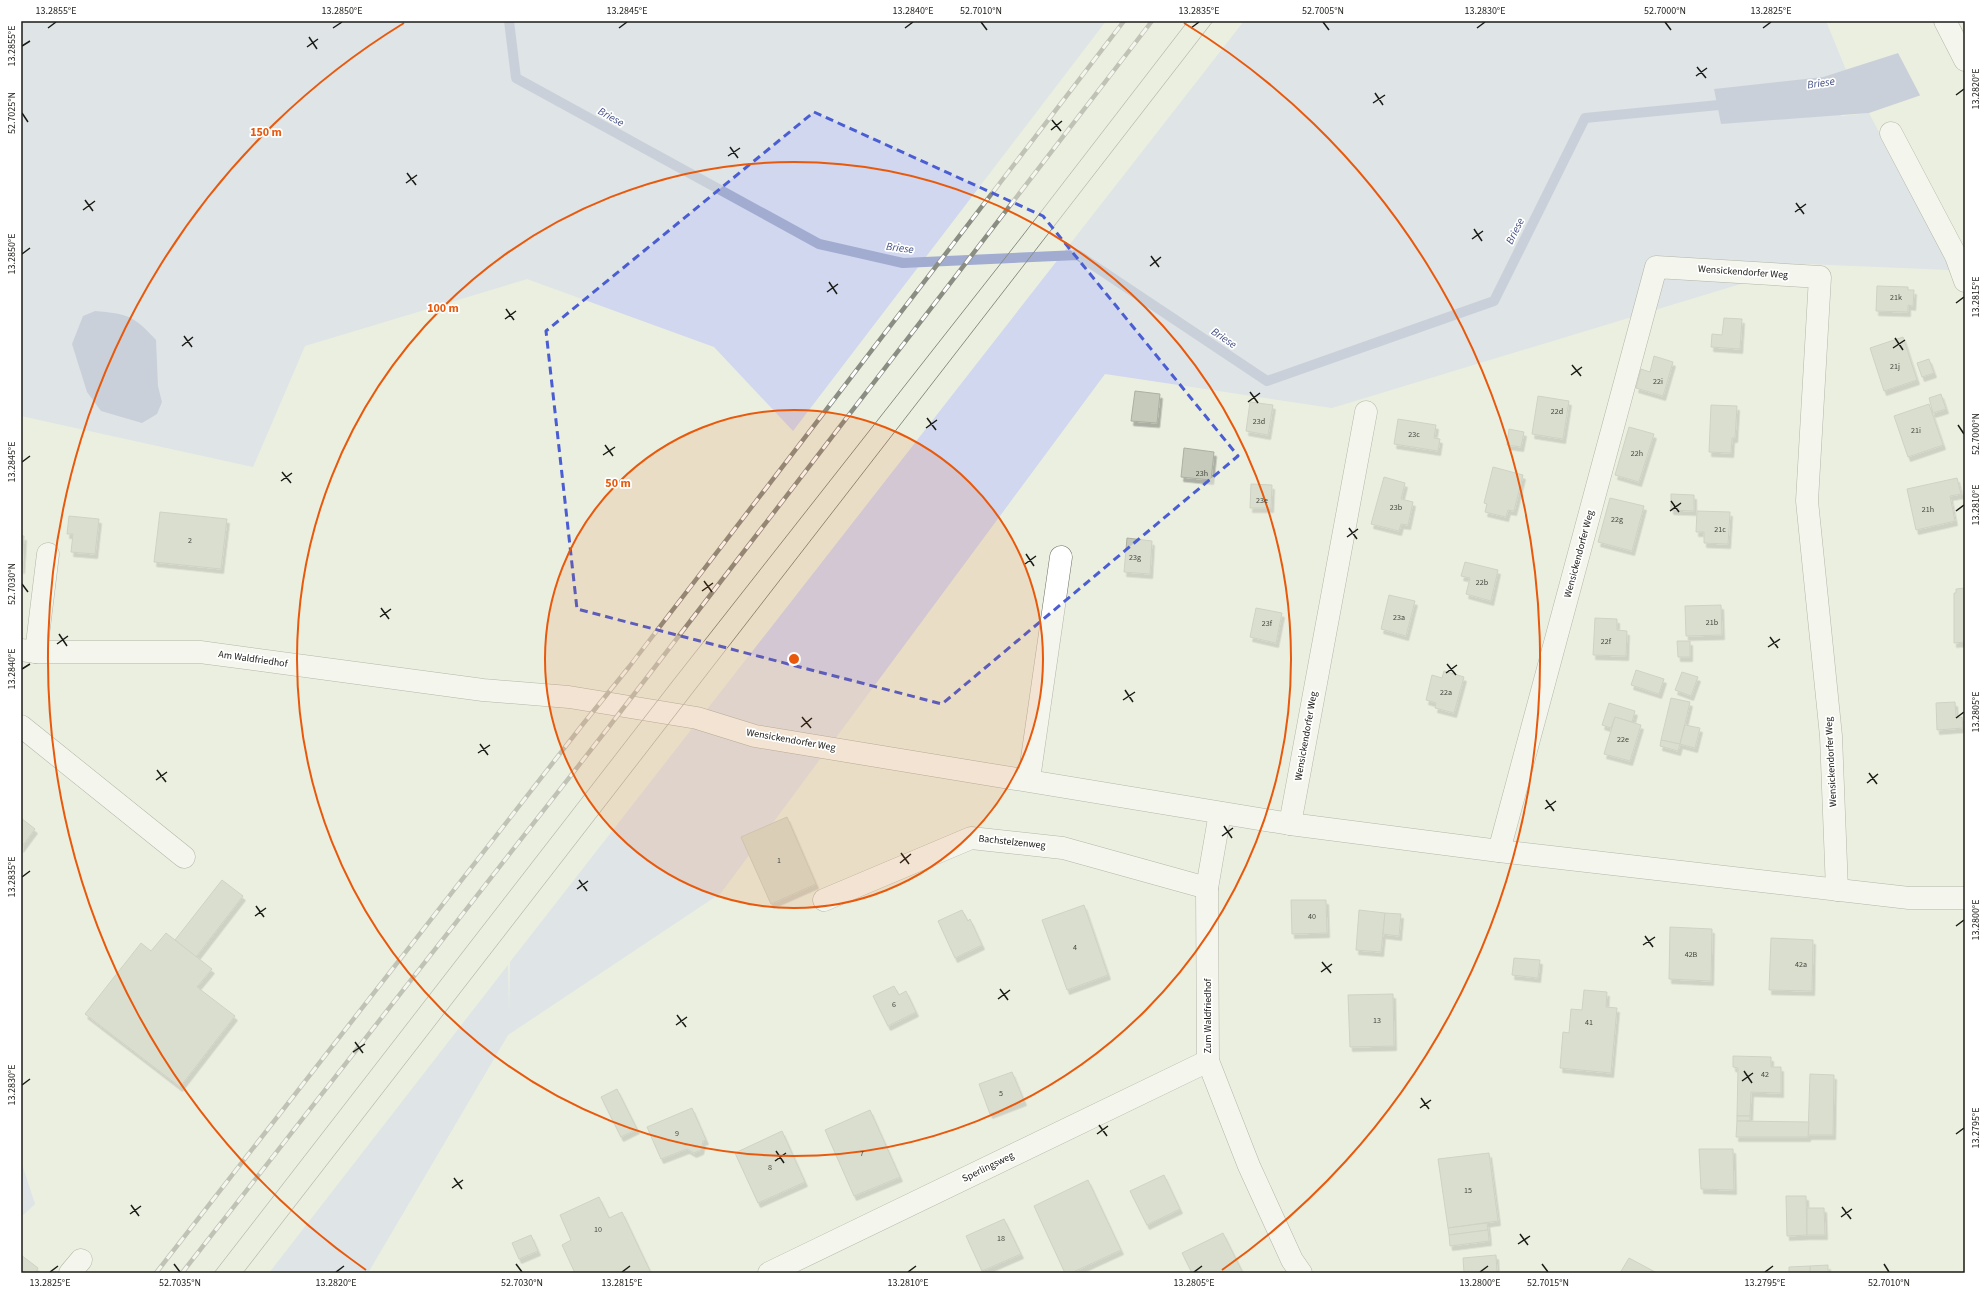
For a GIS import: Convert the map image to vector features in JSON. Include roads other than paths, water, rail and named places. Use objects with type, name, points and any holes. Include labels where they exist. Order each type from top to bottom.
[{"type":"main road","points":[[1946,21],[1965,60]]},
{"type":"main road","points":[[1891,133],[1956,256],[1965,281]]},
{"type":"main road","name":"Wensickendorfer Weg","points":[[1499,851],[1656,266],[1820,277],[1807,501],[1831,736],[1837,890]]},
{"type":"main road","name":"Wensickendorfer Weg","points":[[1290,824],[1366,412]]},
{"type":"main road","points":[[28,651],[48,554]]},
{"type":"main road","points":[[1029,779],[1062,557]]},
{"type":"main road","name":"Am Waldfriedhof","points":[[28,651],[200,652],[484,690]]},
{"type":"main road","name":"Wensickendorfer Weg","points":[[484,690],[570,697],[697,718],[755,736],[1029,779],[1088,792],[1290,824],[1499,851],[1837,890],[1910,898],[1965,898]]},
{"type":"main road","points":[[21,726],[184,857]]},
{"type":"main road","name":"Zum Waldfriedhof","points":[[1220,813],[1207,888],[1208,1061],[1249,1166],[1292,1260],[1301,1273]]},
{"type":"main road","name":"Bachstelzenweg","points":[[824,900],[971,838],[1063,848],[1207,888]]},
{"type":"main road","name":"Sperlingsweg","points":[[769,1273],[1208,1061]]},
{"type":"water","points":[[1917,47],[1933,91],[1869,113],[1721,124],[1714,89],[1823,77]]},
{"type":"water","points":[[95,311],[115,313],[129,317],[141,325],[156,340],[158,386],[162,402],[157,414],[142,423],[101,411],[87,392],[72,344],[83,316]]},
{"type":"waterway","name":"Briese","points":[[509,21],[516,78],[819,244],[903,263],[1078,255],[1267,381],[1494,301],[1585,118],[1729,104]]},
{"type":"tram line","points":[[214,1273],[672,682],[1020,239],[1188,21]]},
{"type":"tram line","points":[[243,1273],[1213,21]]},
{"type":"railway","points":[[156,1273],[629,667],[1124,21]]},
{"type":"railway","points":[[182,1273],[608,728],[1152,21]]}]
